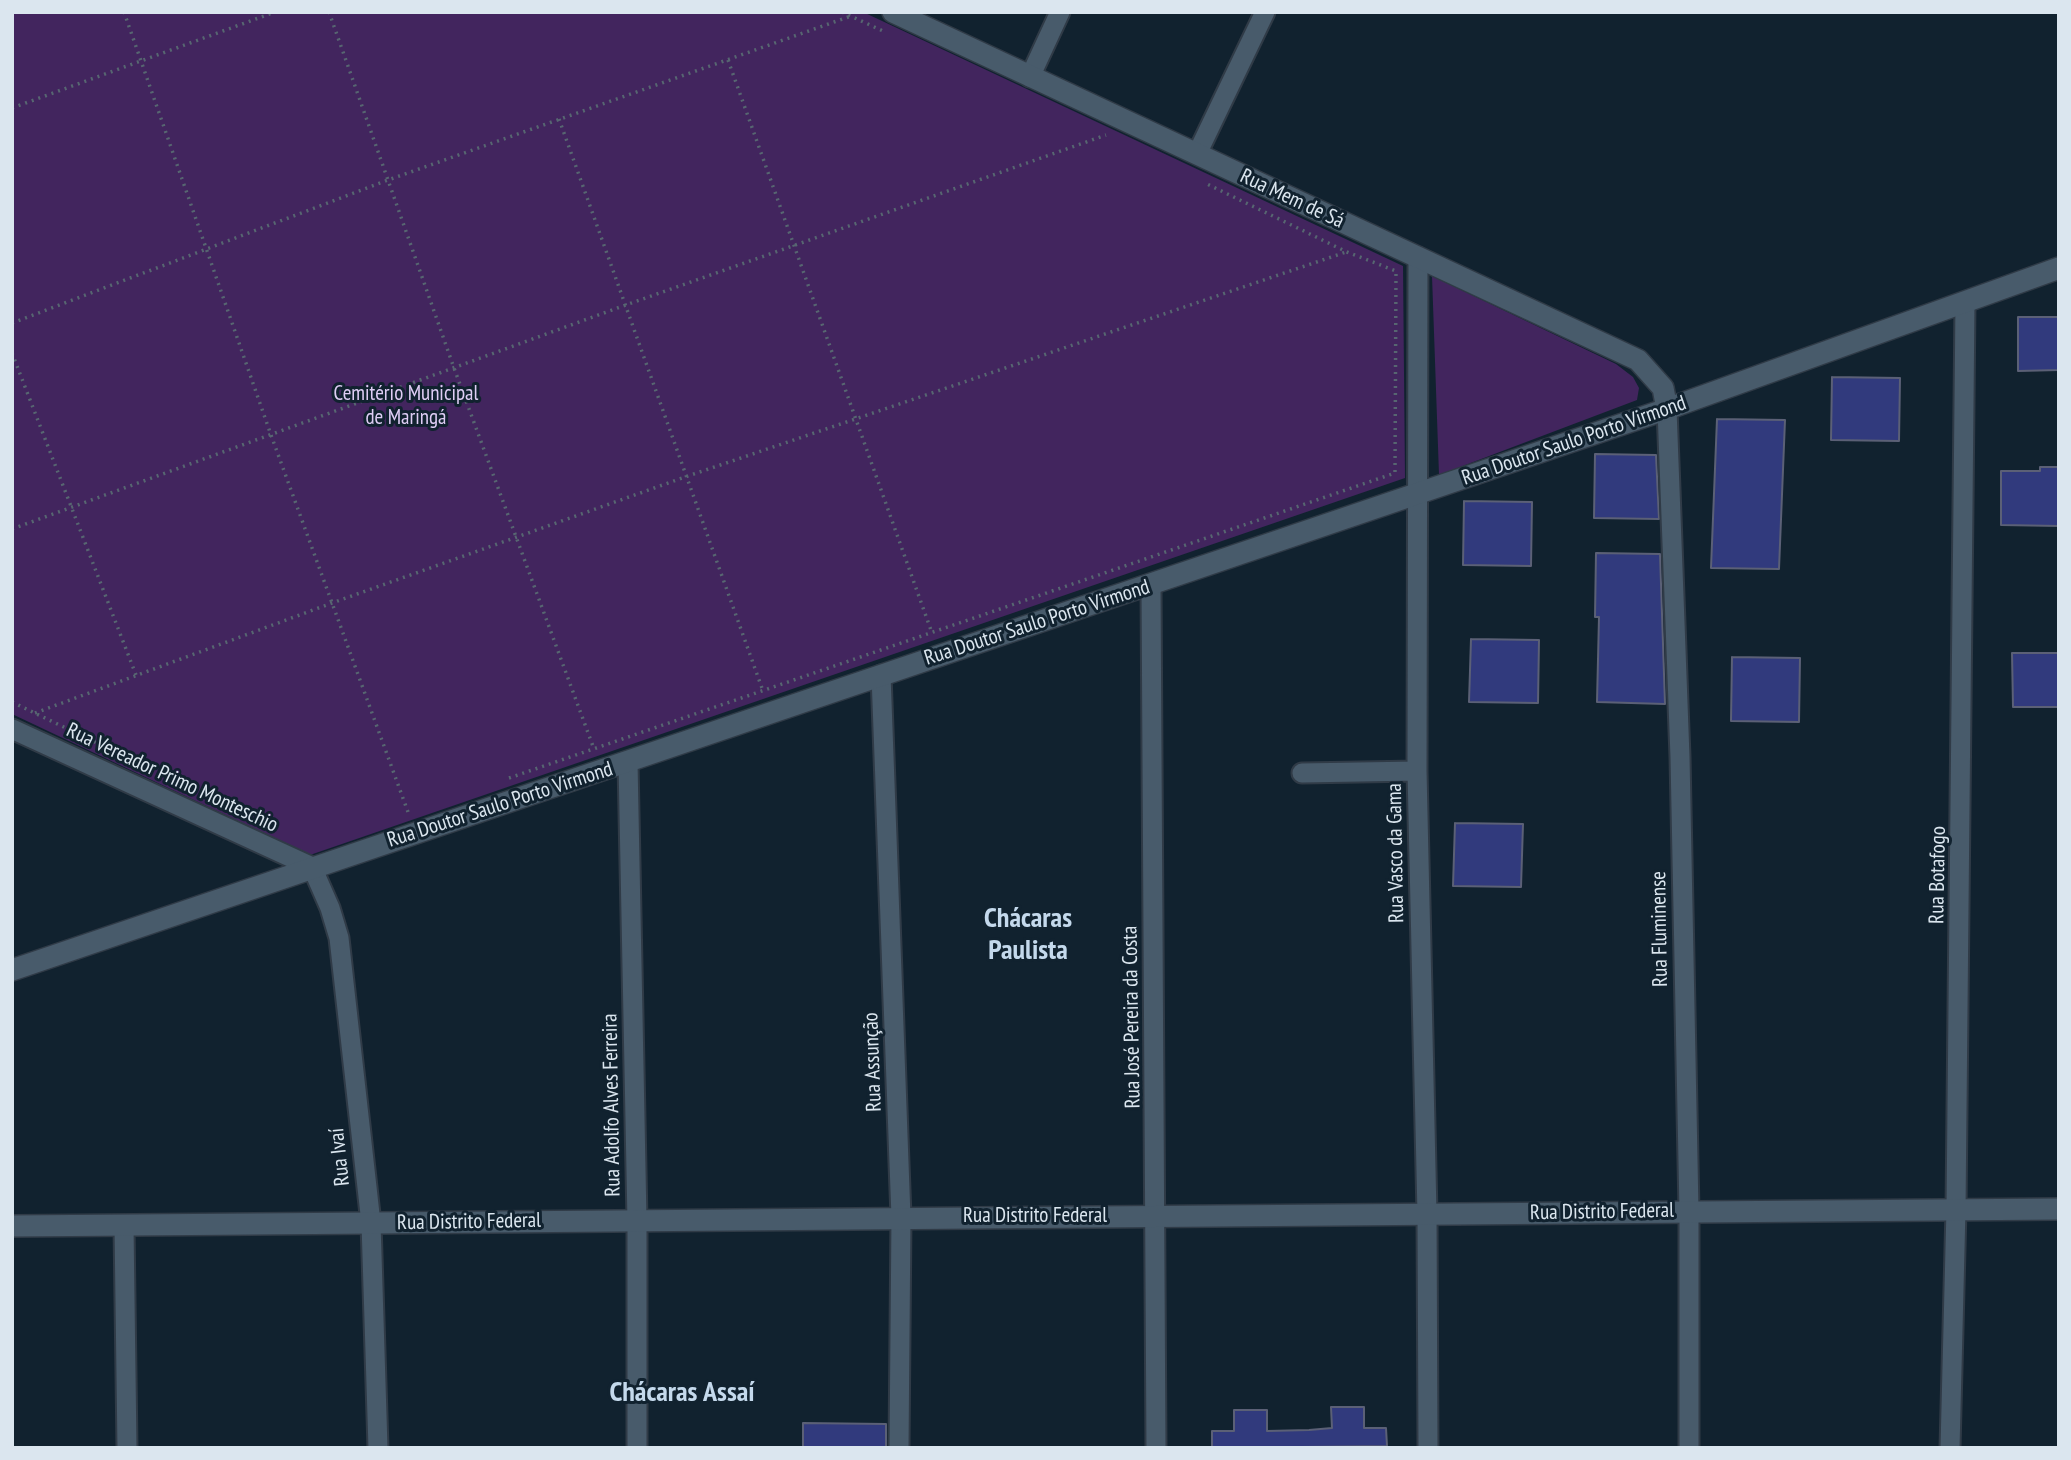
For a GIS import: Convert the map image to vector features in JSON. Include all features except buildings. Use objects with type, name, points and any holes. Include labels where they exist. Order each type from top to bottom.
[{"type":"street","name":"Rua Mem de Sá","points":[[893,12],[1638,360],[1663,388],[1667,409]]},
{"type":"street","points":[[1030,77],[1060,12]]},
{"type":"street","points":[[1197,154],[1265,12]]},
{"type":"street","name":"Rua Vasco da Gama","points":[[1418,257],[1416,771],[1427,1214],[1428,1448]]},
{"type":"street","name":"Rua Doutor Saulo Porto Virmond","points":[[12,970],[1667,409],[2059,268]]},
{"type":"street","name":"Rua Botafogo","points":[[1950,1448],[1956,1209],[1965,302]]},
{"type":"street","name":"Rua Fluminense","points":[[1667,409],[1676,589],[1689,1211],[1689,1448]]},
{"type":"street","name":"Rua José Pereira da Costa","points":[[1151,585],[1156,1448]]},
{"type":"street","name":"Rua Assunção","points":[[881,675],[901,1217],[899,1448]]},
{"type":"street","name":"Rua Vereador Primo Monteschio","points":[[12,729],[312,867]]},
{"type":"street","name":"Rua Adolfo Alves Ferreira","points":[[628,762],[637,1221],[637,1448]]},
{"type":"street","points":[[1302,773],[1416,771]]},
{"type":"street","name":"Rua Ivaí","points":[[312,867],[330,908],[339,938],[371,1223],[378,1448]]},
{"type":"street","name":"Rua Distrito Federal","points":[[12,1226],[2059,1209]]},
{"type":"street","points":[[124,1226],[127,1448]]},
{"type":"path","points":[[124,12],[271,435],[408,812],[396,816]]},
{"type":"path","points":[[12,108],[275,12]]},
{"type":"path","points":[[329,12],[454,368],[594,749]]},
{"type":"path","points":[[842,12],[888,33]]},
{"type":"path","points":[[12,323],[388,180],[851,16]]},
{"type":"path","points":[[728,60],[932,633]]},
{"type":"path","points":[[559,119],[623,306],[763,691]]},
{"type":"path","points":[[1094,129],[1118,141]]},
{"type":"path","points":[[12,529],[623,306],[1107,135]]},
{"type":"path","points":[[507,778],[1395,473],[1396,271],[1346,251],[1202,181]]},
{"type":"path","points":[[35,713],[685,477],[1346,251]]},
{"type":"path","points":[[12,353],[136,675]]},
{"type":"path","points":[[12,702],[147,768]]},
{"type":"green space","name":"Cemitério Municipal de Maringá","points":[[12,12],[863,12],[1403,266],[1405,478],[310,855],[12,714]]},
{"type":"green space","points":[[1432,276],[1616,364],[1633,377],[1639,388],[1637,400],[1439,475]]},
{"type":"district","name":"Chácaras Paulista","points":[[1028,935]]},
{"type":"district","name":"Chácaras Assaí","points":[[682,1393]]}]
